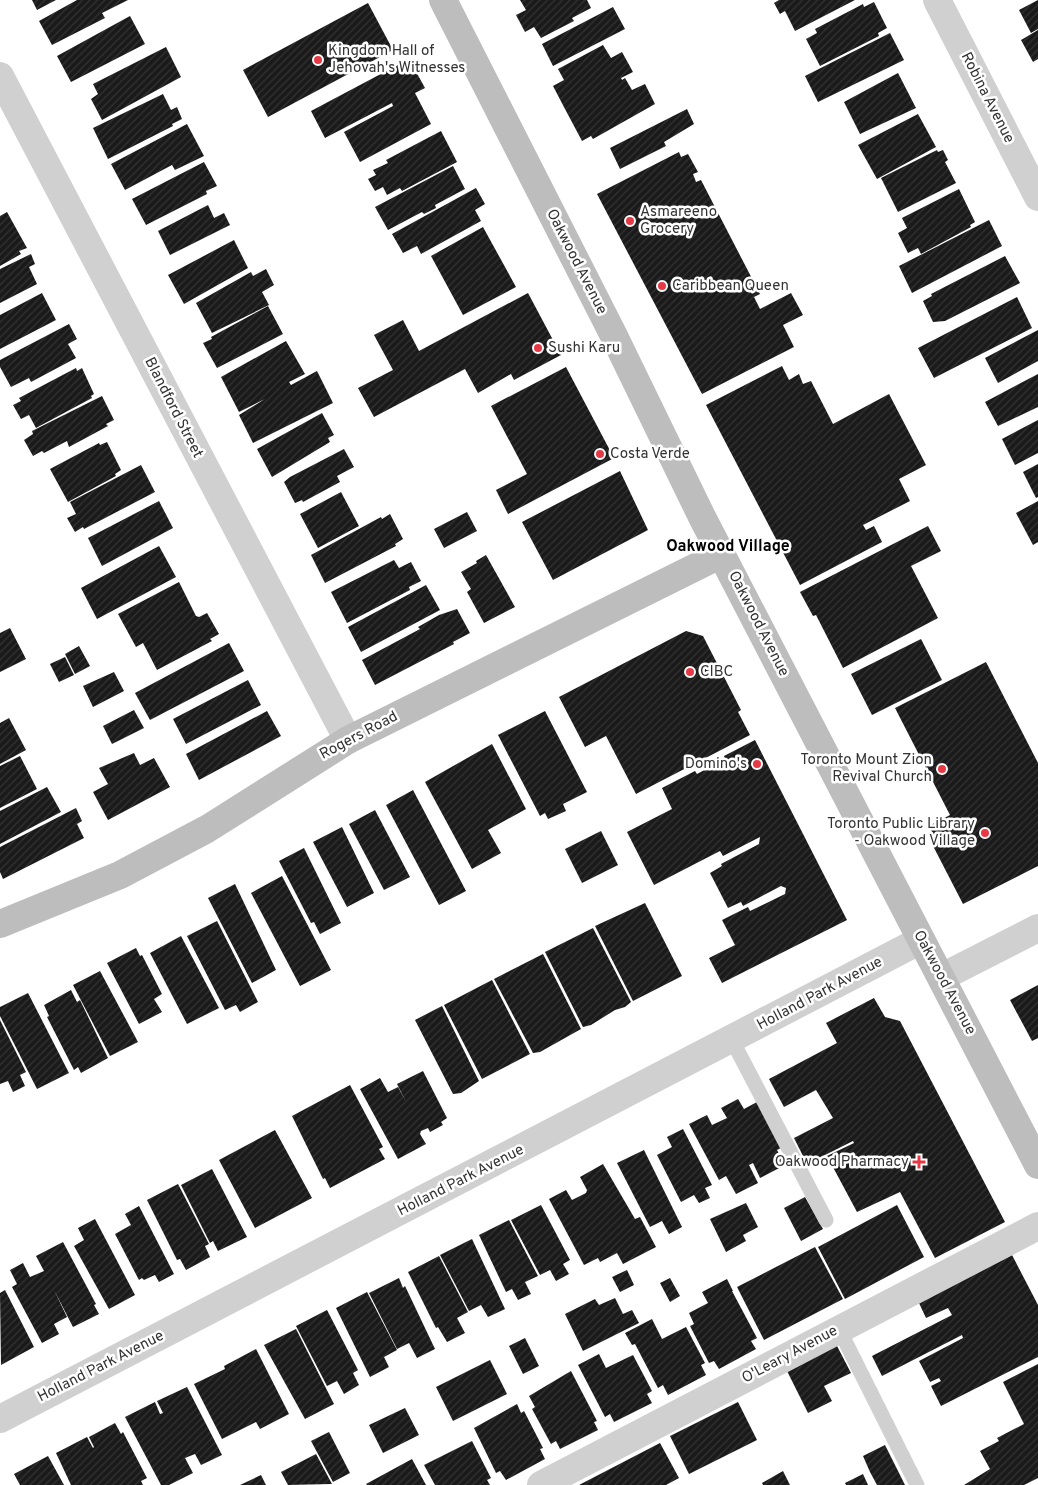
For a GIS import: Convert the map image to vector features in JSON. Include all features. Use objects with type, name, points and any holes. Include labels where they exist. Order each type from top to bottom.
[{"type":"street","name":"Oakwood Avenue","points":[[442,0],[722,554],[1038,1164]]},
{"type":"street","name":"Robina Avenue","points":[[937,0],[1038,197]]},
{"type":"street","name":"Blandford Street","points":[[0,76],[348,740]]},
{"type":"street","name":"Rogers Road","points":[[0,924],[120,874],[207,829],[348,740],[722,554]]},
{"type":"street","points":[[942,977],[1038,928]]},
{"type":"street","name":"Holland Park Avenue","points":[[0,1420],[921,940]]},
{"type":"street","name":"O'Leary Avenue","points":[[542,1485],[1038,1226]]},
{"type":"lane","points":[[732,1040],[826,1220]]},
{"type":"lane","points":[[839,1329],[917,1485]]},
{"type":"building","points":[[32,0],[56,0],[37,10]]},
{"type":"building","points":[[77,0],[128,0],[102,13],[105,18],[52,45],[39,21]]},
{"type":"building","points":[[520,0],[587,0],[591,8],[572,18],[574,21],[541,38],[534,27],[525,32],[516,15],[526,10]]},
{"type":"building","points":[[779,0],[855,0],[795,31],[785,11],[780,14],[774,3]]},
{"type":"building","points":[[1038,0],[1038,29],[1031,33],[1019,10]]},
{"type":"building","points":[[874,2],[887,28],[878,33],[879,36],[820,66],[806,39],[817,33],[815,29],[863,4],[864,7]]},
{"type":"building","name":"Kingdom Hall of Jehovah's Witnesses","points":[[368,3],[393,50],[268,117],[243,70]]},
{"type":"building","points":[[613,7],[625,29],[553,66],[542,44]]},
{"type":"building","points":[[130,16],[145,44],[71,82],[57,56]]},
{"type":"building","points":[[1038,30],[1038,59],[1033,62],[1021,40]]},
{"type":"building","points":[[890,33],[904,60],[818,102],[805,76]]},
{"type":"building","points":[[603,45],[611,58],[622,52],[633,72],[621,78],[622,80],[625,78],[632,90],[645,84],[655,104],[593,139],[591,136],[582,141],[553,86],[564,80],[558,69]]},
{"type":"building","points":[[166,47],[181,77],[102,120],[91,99],[98,94],[93,84]]},
{"type":"building","points":[[409,59],[425,88],[415,93],[431,124],[360,162],[344,132],[393,106],[392,103],[325,138],[311,111]]},
{"type":"building","points":[[898,73],[916,108],[860,134],[844,102]]},
{"type":"building","points":[[163,94],[171,110],[177,107],[182,119],[172,124],[173,126],[108,159],[93,128]]},
{"type":"building","points":[[687,109],[694,124],[664,142],[666,146],[620,169],[610,148]]},
{"type":"building","points":[[918,114],[936,147],[877,179],[858,145]]},
{"type":"building","points":[[187,124],[204,156],[175,170],[172,165],[125,190],[111,164]]},
{"type":"building","points":[[441,131],[457,162],[402,191],[400,188],[387,195],[383,187],[375,191],[368,179],[376,175],[373,170],[388,163],[386,160]]},
{"type":"building","points":[[937,150],[938,152],[943,150],[948,160],[945,162],[956,183],[898,212],[881,178]]},
{"type":"building","points":[[679,152],[681,157],[688,154],[698,172],[693,174],[696,182],[701,180],[760,294],[754,297],[760,309],[791,293],[803,315],[783,325],[794,347],[702,394],[597,194]]},
{"type":"building","points":[[204,162],[217,186],[206,191],[207,194],[146,225],[132,199]]},
{"type":"building","points":[[453,166],[465,189],[435,205],[436,208],[424,214],[422,212],[388,230],[375,207]]},
{"type":"building","points":[[476,188],[485,204],[475,210],[481,221],[421,254],[417,246],[403,253],[392,234]]},
{"type":"building","points":[[959,189],[975,222],[970,225],[971,227],[921,254],[918,248],[908,253],[898,233],[907,228],[902,218]]},
{"type":"building","points":[[208,205],[214,218],[224,213],[230,225],[170,255],[158,231]]},
{"type":"building","points":[[7,212],[27,248],[19,251],[21,254],[0,266],[0,216]]},
{"type":"building","points":[[989,220],[1002,246],[912,293],[899,266]]},
{"type":"building","points":[[483,227],[516,287],[463,315],[431,256]]},
{"type":"building","points":[[234,240],[248,268],[184,304],[168,275]]},
{"type":"building","points":[[31,254],[35,264],[29,267],[37,284],[0,303],[0,269]]},
{"type":"building","points":[[1005,256],[1020,283],[945,321],[933,322],[923,301],[932,296],[931,294]]},
{"type":"building","points":[[266,269],[274,285],[262,292],[269,305],[212,333],[196,303],[251,272],[253,276]]},
{"type":"building","points":[[42,293],[56,320],[0,349],[0,315]]},
{"type":"building","points":[[528,293],[561,355],[514,380],[511,374],[478,393],[465,369],[374,417],[358,388],[393,370],[374,335],[403,320],[419,351]]},
{"type":"building","points":[[1017,297],[1032,328],[934,378],[918,348]]},
{"type":"building","points":[[268,306],[283,334],[217,368],[203,343]]},
{"type":"building","points":[[69,324],[77,339],[68,344],[76,358],[31,382],[29,378],[11,387],[0,367],[0,360]]},
{"type":"building","points":[[1038,330],[1038,361],[998,383],[985,358]]},
{"type":"building","points":[[286,341],[305,374],[289,382],[291,385],[317,371],[333,403],[253,443],[239,415],[265,399],[239,412],[221,377]]},
{"type":"building","points":[[782,366],[789,380],[799,374],[803,384],[811,381],[833,424],[889,394],[926,465],[899,479],[910,501],[863,525],[866,530],[874,526],[882,542],[800,585],[706,405]]},
{"type":"building","points":[[566,367],[614,458],[508,514],[496,490],[527,474],[491,406]]},
{"type":"building","points":[[76,368],[77,371],[82,368],[94,394],[91,396],[92,398],[36,428],[29,415],[21,419],[13,405],[21,401],[19,398]]},
{"type":"building","points":[[1038,374],[1038,407],[998,426],[985,402]]},
{"type":"building","points":[[102,396],[114,420],[106,424],[108,426],[69,447],[67,441],[44,453],[42,451],[33,456],[24,440],[33,434],[32,431]]},
{"type":"building","points":[[322,413],[334,435],[328,438],[330,442],[272,477],[257,449]]},
{"type":"building","points":[[1038,420],[1038,453],[1015,465],[1002,439]]},
{"type":"building","points":[[107,442],[121,470],[115,474],[116,476],[68,502],[50,469],[99,443],[100,445]]},
{"type":"building","points":[[344,449],[354,467],[337,476],[340,482],[303,502],[302,500],[295,503],[284,482]]},
{"type":"building","points":[[1038,464],[1038,497],[1036,498],[1023,472]]},
{"type":"building","points":[[141,465],[155,492],[75,532],[67,518],[76,514],[70,502]]},
{"type":"building","points":[[620,471],[648,530],[553,580],[522,522]]},
{"type":"building","points":[[341,492],[359,526],[318,548],[300,514]]},
{"type":"building","points":[[159,501],[173,528],[102,566],[88,538]]},
{"type":"building","points":[[1038,501],[1038,542],[1033,545],[1016,513]]},
{"type":"building","points":[[467,512],[477,531],[444,548],[434,529]]},
{"type":"building","points":[[390,514],[403,539],[395,544],[396,546],[325,583],[311,555]]},
{"type":"building","points":[[928,526],[941,551],[911,566],[938,618],[843,668],[816,615],[813,616],[800,592]]},
{"type":"building","points":[[159,546],[176,577],[97,619],[81,588]]},
{"type":"building","points":[[486,555],[515,607],[484,623],[467,592],[471,589],[461,572],[477,563],[476,561]]},
{"type":"building","points":[[394,560],[399,568],[411,562],[421,581],[409,587],[410,590],[347,623],[331,592]]},
{"type":"building","points":[[179,582],[196,616],[199,617],[207,613],[219,634],[210,639],[212,641],[157,670],[143,643],[136,647],[118,614]]},
{"type":"building","points":[[426,585],[440,610],[361,652],[348,627]]},
{"type":"building","points":[[457,609],[470,633],[453,642],[454,644],[375,685],[362,660],[420,629],[418,627],[439,615]]},
{"type":"building","points":[[10,628],[26,659],[0,672],[0,633]]},
{"type":"building","points":[[686,631],[703,636],[741,710],[738,712],[750,735],[636,794],[606,736],[585,747],[559,697]]},
{"type":"building","points":[[921,639],[942,680],[872,715],[851,674]]},
{"type":"building","points":[[229,643],[244,671],[150,720],[135,693]]},
{"type":"building","points":[[79,646],[90,666],[75,674],[65,654]]},
{"type":"building","points":[[65,657],[74,675],[59,682],[50,664]]},
{"type":"building","points":[[986,662],[1038,763],[1038,866],[963,904],[931,842],[936,840],[929,826],[950,815],[895,708]]},
{"type":"building","points":[[114,672],[124,691],[93,707],[83,686]]},
{"type":"building","points":[[248,680],[261,705],[186,744],[173,719]]},
{"type":"building","points":[[134,710],[144,728],[112,744],[103,726]]},
{"type":"building","points":[[267,711],[281,736],[199,780],[186,754]]},
{"type":"building","points":[[545,711],[587,792],[563,804],[566,811],[548,819],[545,813],[540,816],[498,735]]},
{"type":"building","points":[[9,718],[26,750],[0,764],[0,723]]},
{"type":"building","points":[[755,740],[847,920],[722,983],[709,958],[735,945],[722,920],[748,907],[750,911],[785,894],[786,888],[781,886],[743,906],[741,902],[728,908],[710,873],[722,866],[721,864],[759,844],[760,837],[723,856],[720,851],[654,885],[627,832],[672,809],[662,788],[695,771],[697,774],[725,759],[724,756]]},
{"type":"building","points":[[492,744],[526,809],[488,830],[501,853],[472,869],[425,782]]},
{"type":"building","points":[[134,753],[140,765],[154,758],[170,787],[108,820],[93,792],[108,784],[99,768]]},
{"type":"building","points":[[20,756],[37,789],[0,808],[0,766]]},
{"type":"building","points":[[47,787],[61,812],[0,844],[0,811]]},
{"type":"building","points":[[413,790],[466,891],[439,905],[386,805]]},
{"type":"building","points":[[76,808],[82,821],[77,824],[84,838],[3,879],[0,872],[0,847]]},
{"type":"building","points":[[375,810],[410,877],[384,890],[349,824]]},
{"type":"building","points":[[342,827],[374,893],[347,907],[313,842]]},
{"type":"building","points":[[601,831],[618,865],[582,883],[565,849]]},
{"type":"building","points":[[304,848],[341,923],[320,934],[314,922],[311,923],[279,861]]},
{"type":"building","points":[[282,876],[331,970],[300,986],[251,893]]},
{"type":"building","points":[[235,884],[276,970],[252,983],[208,898]]},
{"type":"building","points":[[645,903],[682,976],[633,1001],[595,926]]},
{"type":"building","points":[[217,921],[258,1002],[240,1012],[236,1005],[225,1010],[187,936]]},
{"type":"building","points":[[593,928],[631,1002],[591,1025],[583,1027],[545,952]]},
{"type":"building","points":[[181,936],[219,1008],[187,1024],[150,953]]},
{"type":"building","points":[[136,948],[140,956],[142,955],[162,994],[154,999],[162,1012],[139,1024],[107,963]]},
{"type":"building","points":[[543,954],[581,1029],[540,1052],[533,1053],[494,979]]},
{"type":"building","points":[[100,971],[138,1042],[110,1056],[73,985]]},
{"type":"building","points":[[492,980],[530,1054],[482,1079],[444,1005]]},
{"type":"building","points":[[1038,985],[1038,1038],[1032,1041],[1010,1000]]},
{"type":"building","points":[[71,990],[77,1002],[80,1000],[108,1058],[81,1073],[78,1067],[74,1070],[47,1017],[49,1016],[44,1005]]},
{"type":"building","points":[[28,993],[69,1073],[37,1089],[0,1016],[0,1007]]},
{"type":"building","points":[[874,998],[885,1017],[900,1021],[1005,1222],[935,1258],[900,1192],[857,1212],[827,1156],[854,1143],[853,1141],[807,1164],[794,1138],[833,1118],[816,1090],[784,1107],[769,1079],[837,1043],[826,1023]]},
{"type":"building","points":[[442,1006],[479,1081],[461,1093],[453,1094],[415,1020]]},
{"type":"building","points":[[0,1020],[26,1072],[20,1075],[25,1086],[13,1092],[8,1081],[0,1084]]},
{"type":"building","points":[[423,1071],[447,1118],[441,1122],[443,1125],[430,1132],[428,1128],[421,1131],[420,1134],[426,1144],[398,1159],[360,1089],[380,1078],[388,1092],[398,1087],[406,1102],[397,1084]]},
{"type":"building","points":[[350,1085],[383,1147],[379,1149],[385,1159],[330,1188],[325,1178],[323,1179],[292,1116]]},
{"type":"building","points":[[738,1099],[744,1109],[757,1102],[781,1148],[777,1150],[785,1165],[760,1178],[753,1163],[749,1165],[758,1183],[736,1194],[726,1176],[719,1180],[689,1124],[707,1115],[712,1125],[727,1118],[721,1108]]},
{"type":"building","points":[[683,1129],[712,1185],[705,1188],[710,1198],[699,1203],[694,1195],[681,1202],[657,1155],[672,1147],[667,1137]]},
{"type":"building","points":[[275,1130],[312,1198],[255,1228],[219,1160]]},
{"type":"building","points":[[644,1150],[682,1227],[669,1234],[662,1221],[650,1227],[617,1163]]},
{"type":"building","points":[[603,1164],[635,1219],[640,1217],[656,1247],[623,1264],[617,1253],[600,1262],[598,1258],[584,1265],[549,1199],[566,1190],[572,1200],[586,1193],[587,1190],[580,1177]]},
{"type":"building","points":[[212,1169],[247,1237],[218,1251],[213,1241],[210,1243],[181,1185]]},
{"type":"building","points":[[178,1184],[209,1244],[205,1246],[210,1257],[186,1270],[180,1259],[177,1260],[147,1200]]},
{"type":"building","points":[[805,1197],[823,1229],[801,1241],[784,1208]]},
{"type":"building","points":[[746,1203],[758,1227],[743,1235],[746,1241],[726,1252],[710,1219]]},
{"type":"building","points":[[541,1205],[570,1260],[563,1264],[569,1274],[556,1281],[550,1270],[540,1275],[511,1220]]},
{"type":"building","points":[[897,1205],[924,1257],[845,1299],[818,1247]]},
{"type":"building","points":[[139,1206],[174,1274],[159,1282],[155,1275],[139,1280],[115,1234],[131,1225],[125,1214]]},
{"type":"building","points":[[95,1219],[135,1295],[109,1309],[74,1246],[84,1240],[78,1228]]},
{"type":"building","points":[[509,1220],[538,1276],[525,1282],[531,1294],[518,1300],[512,1289],[506,1292],[479,1235]]},
{"type":"building","points":[[472,1239],[505,1309],[488,1317],[481,1305],[469,1311],[440,1255]]},
{"type":"building","points":[[63,1242],[96,1304],[94,1305],[99,1314],[73,1327],[54,1290],[67,1317],[54,1324],[59,1334],[42,1343],[12,1287],[17,1284],[10,1270],[23,1263],[30,1277],[44,1271],[36,1256]]},
{"type":"building","points":[[815,1247],[843,1299],[764,1340],[737,1287]]},
{"type":"building","points":[[1012,1255],[1038,1305],[1038,1357],[941,1406],[931,1386],[941,1381],[939,1378],[930,1382],[919,1361],[963,1338],[962,1335],[882,1376],[872,1356],[952,1315],[948,1308],[926,1318],[919,1303]]},
{"type":"building","points":[[439,1256],[468,1312],[457,1318],[465,1333],[447,1342],[438,1327],[436,1328],[408,1272]]},
{"type":"building","points":[[627,1270],[634,1285],[620,1292],[612,1277]]},
{"type":"building","points":[[399,1278],[403,1288],[405,1286],[435,1349],[417,1358],[409,1343],[397,1349],[369,1293]]},
{"type":"building","points":[[670,1278],[680,1296],[670,1302],[660,1283]]},
{"type":"building","points":[[727,1279],[757,1338],[751,1341],[756,1349],[719,1369],[714,1361],[709,1363],[690,1326],[694,1324],[689,1313],[708,1303],[702,1292]]},
{"type":"building","points":[[5,1290],[34,1347],[1,1365],[0,1293]]},
{"type":"building","points":[[367,1292],[397,1350],[384,1357],[389,1367],[370,1377],[336,1308]]},
{"type":"building","points":[[615,1298],[623,1314],[632,1310],[639,1323],[583,1351],[565,1314],[595,1299],[599,1305]]},
{"type":"building","points":[[327,1310],[358,1370],[353,1373],[359,1385],[344,1394],[337,1381],[327,1386],[296,1326]]},
{"type":"building","points":[[652,1319],[662,1339],[686,1327],[705,1363],[701,1365],[706,1375],[668,1395],[663,1385],[658,1388],[635,1344],[632,1345],[625,1333]]},
{"type":"building","points":[[296,1329],[334,1404],[305,1419],[264,1345]]},
{"type":"building","points":[[525,1338],[539,1366],[523,1374],[509,1346]]},
{"type":"building","points":[[836,1344],[851,1373],[824,1386],[832,1401],[808,1413],[786,1369]]},
{"type":"building","points":[[256,1349],[289,1414],[260,1429],[256,1422],[222,1439],[194,1384],[225,1369],[224,1366]]},
{"type":"building","points":[[599,1354],[606,1368],[633,1355],[652,1391],[647,1394],[652,1403],[614,1422],[610,1414],[605,1417],[578,1365]]},
{"type":"building","points":[[490,1360],[507,1394],[453,1421],[436,1387]]},
{"type":"building","points":[[1038,1364],[1038,1478],[1024,1485],[964,1485],[990,1469],[980,1451],[999,1441],[997,1438],[1024,1424],[1003,1382]]},
{"type":"building","points":[[571,1371],[597,1421],[594,1422],[598,1430],[560,1449],[556,1441],[551,1444],[532,1409],[535,1407],[529,1396]]},
{"type":"building","points":[[187,1387],[222,1455],[201,1465],[195,1454],[185,1458],[193,1473],[169,1485],[161,1485],[125,1417],[155,1402],[160,1414],[163,1413],[157,1401]]},
{"type":"building","points":[[738,1402],[757,1440],[689,1474],[670,1436]]},
{"type":"building","points":[[517,1404],[521,1413],[524,1411],[543,1448],[540,1449],[545,1459],[506,1480],[500,1471],[496,1473],[474,1428]]},
{"type":"building","points":[[405,1408],[419,1435],[383,1453],[369,1425]]},
{"type":"building","points":[[115,1423],[121,1434],[123,1432],[147,1478],[141,1481],[143,1485],[71,1485],[56,1453],[87,1437],[93,1448],[89,1437]]},
{"type":"building","points":[[329,1432],[350,1473],[333,1482],[311,1441]]},
{"type":"building","points":[[472,1441],[491,1478],[487,1480],[490,1485],[435,1485],[424,1465]]},
{"type":"building","points":[[660,1443],[679,1478],[666,1485],[579,1485]]},
{"type":"building","points":[[885,1445],[905,1485],[877,1485],[870,1472],[863,1456]]},
{"type":"building","points":[[316,1454],[332,1484],[288,1485],[281,1472]]},
{"type":"building","points":[[48,1456],[64,1485],[20,1485],[14,1474]]},
{"type":"building","points":[[412,1459],[426,1485],[366,1484]]},
{"type":"building","points":[[783,1471],[790,1485],[763,1485],[762,1483]]},
{"type":"building","points":[[863,1474],[868,1485],[846,1485],[845,1483]]},
{"type":"building","points":[[261,1475],[266,1485],[240,1485]]},
{"type":"place","name":"Kingdom Hall of Jehovah's Witnesses","points":[[318,60]]},
{"type":"place","name":"Asmareeno Grocery","points":[[630,221]]},
{"type":"place","name":"Caribbean Queen","points":[[662,286]]},
{"type":"place","name":"Sushi Karu","points":[[538,348]]},
{"type":"place","name":"Costa Verde","points":[[600,454]]},
{"type":"place","name":"CIBC","points":[[690,672]]},
{"type":"place","name":"Domino's","points":[[757,764]]},
{"type":"place","name":"Toronto Mount Zion Revival Church","points":[[942,769]]},
{"type":"place","name":"Toronto Public Library - Oakwood Village","points":[[985,833]]},
{"type":"place","name":"Oakwood Pharmacy","points":[[919,1162]]},
{"type":"district","name":"Oakwood Village","points":[[728,547]]}]
